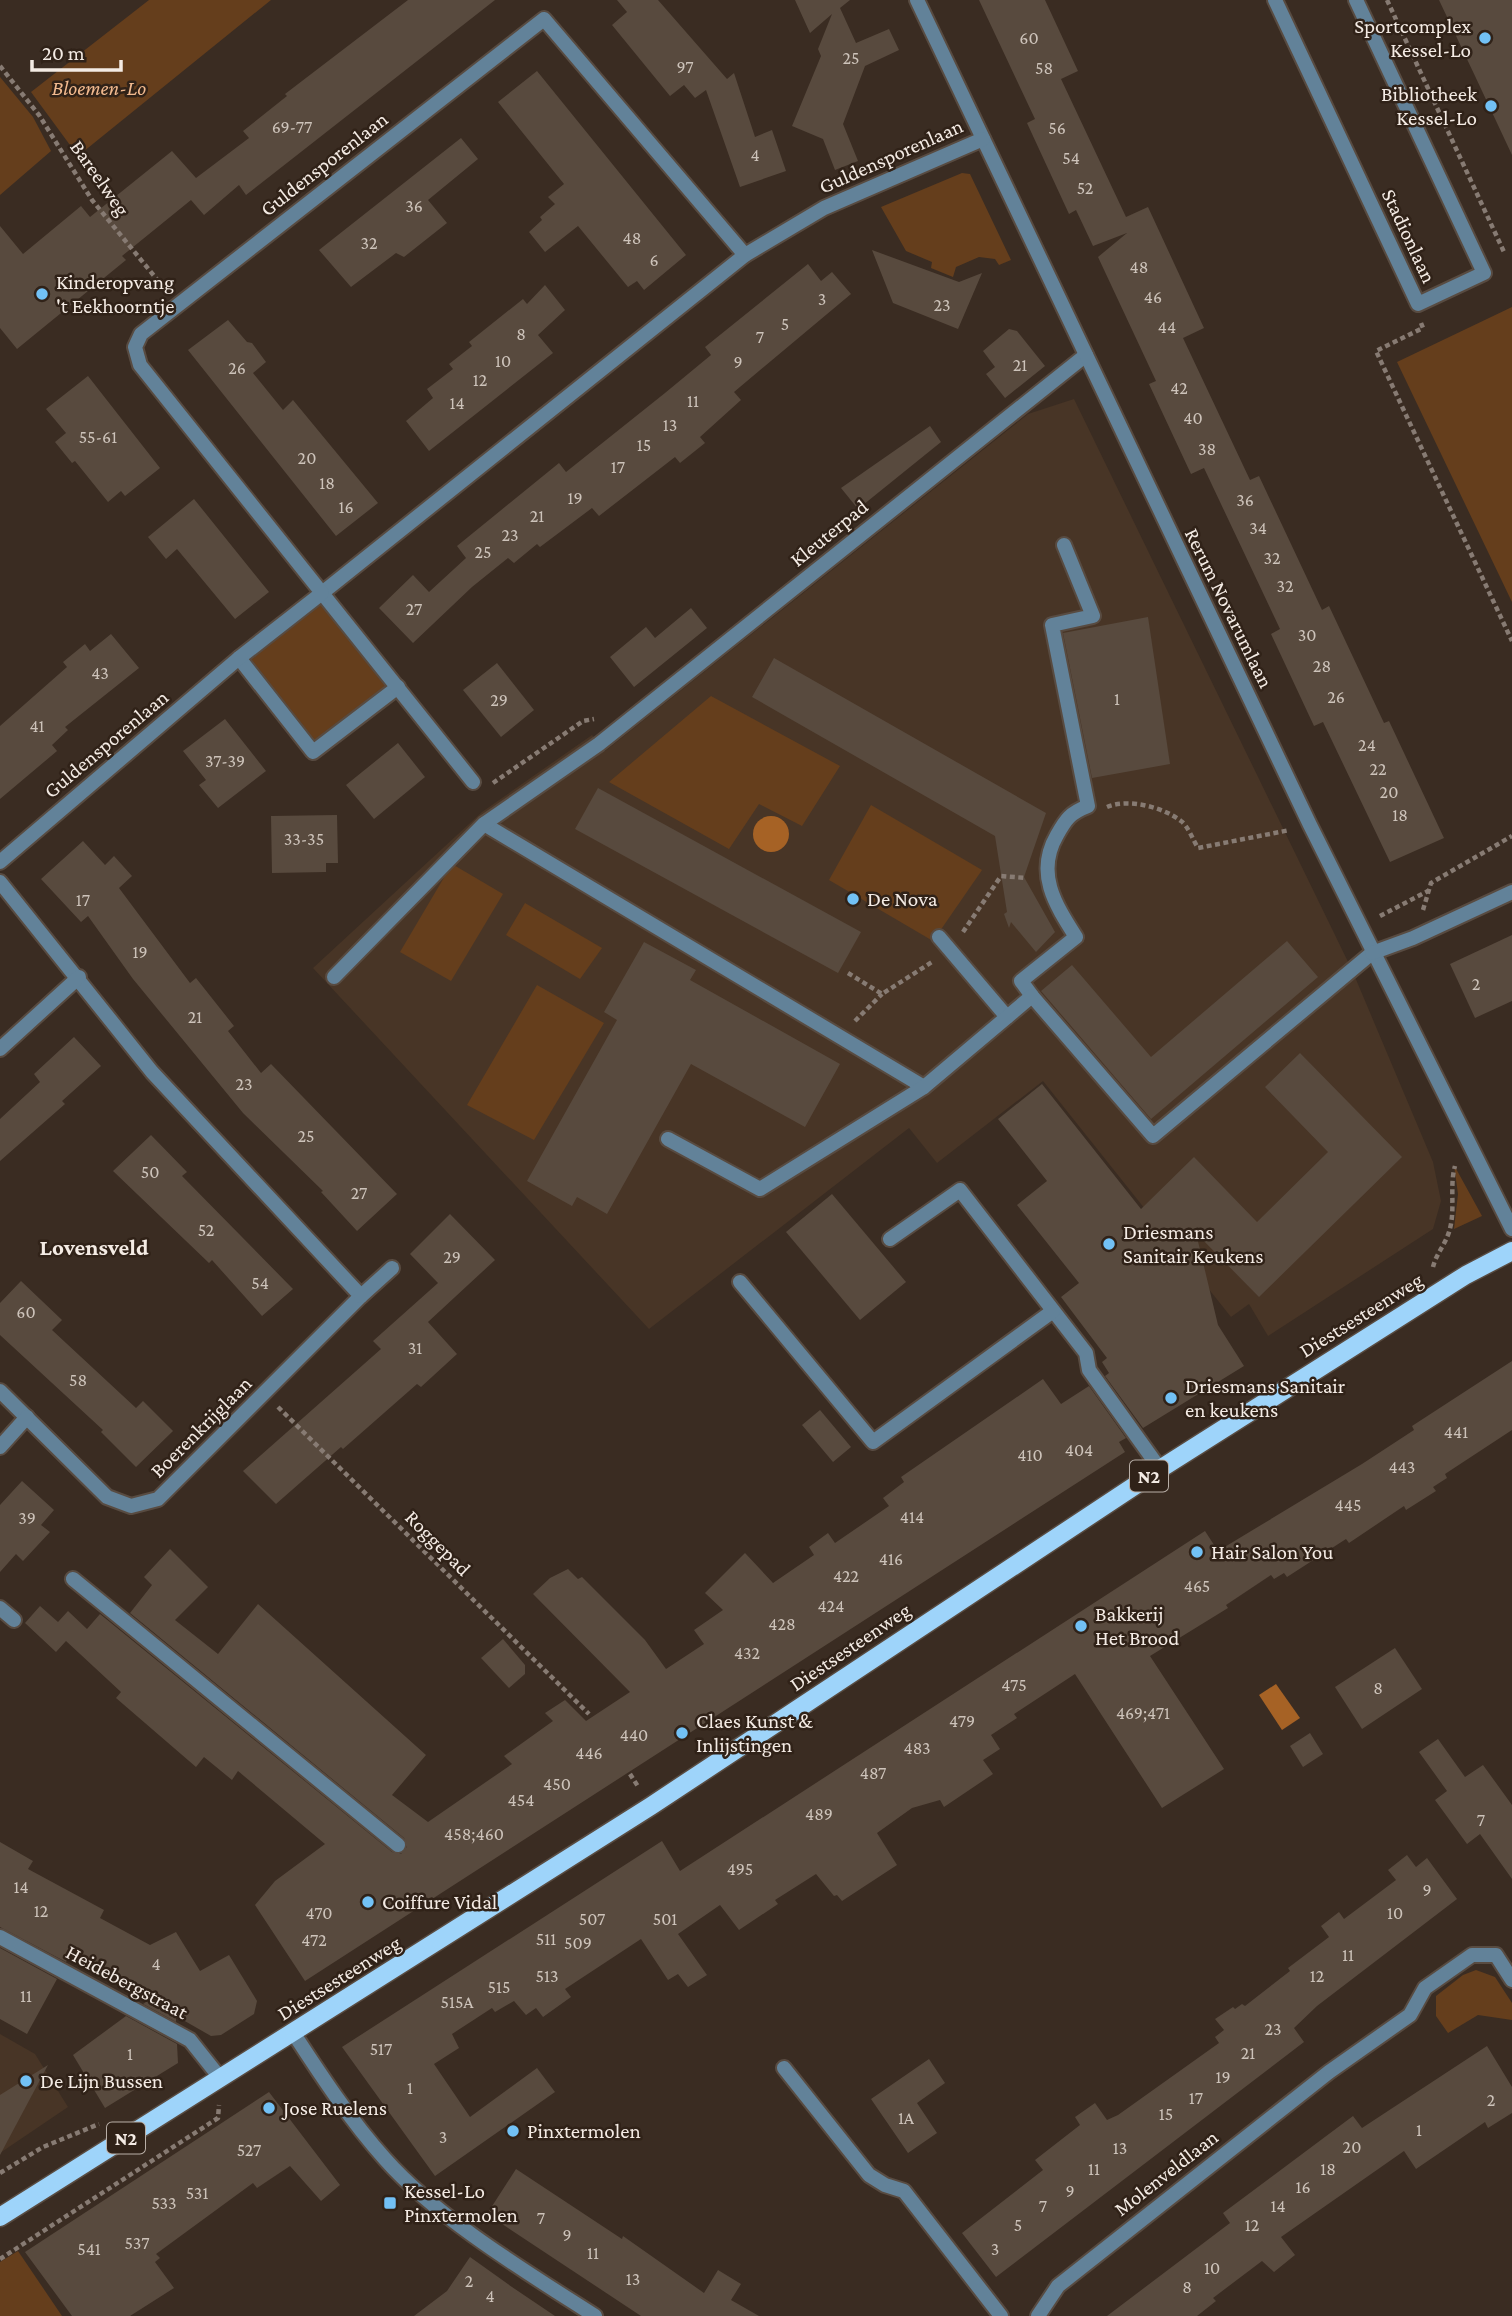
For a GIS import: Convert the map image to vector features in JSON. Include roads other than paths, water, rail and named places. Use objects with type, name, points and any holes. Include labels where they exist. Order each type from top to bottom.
[{"type":"main road","name":"Diestsesteenweg","points":[[0,2217],[294,2034],[651,1806],[1160,1469],[1422,1304],[1512,1251]]},
{"type":"street","name":"Rerum Novarumlaan","points":[[917,0],[1310,825],[1512,1229]]},
{"type":"street","name":"Stadionlaan","points":[[1275,0],[1418,304],[1484,272],[1356,0]]},
{"type":"street","name":"Guldensporenlaan","points":[[473,782],[140,365],[136,341],[177,305],[544,19],[745,255]]},
{"type":"street","name":"Guldensporenlaan","points":[[0,862],[239,658],[745,255],[824,208],[982,139]]},
{"type":"street","name":"Kleuterpad","points":[[334,976],[484,824],[599,744],[1086,355]]},
{"type":"street","points":[[1064,545],[1093,616],[1052,625],[1087,806],[1069,813],[1048,850],[1046,879],[1057,907],[1076,937],[1021,981],[1153,1136],[1372,953],[1413,938],[1512,892]]},
{"type":"street","points":[[239,658],[313,752],[398,687]]},
{"type":"street","points":[[484,824],[924,1087]]},
{"type":"street","points":[[0,882],[79,977],[152,1072],[361,1296]]},
{"type":"street","points":[[939,937],[1007,1017]]},
{"type":"street","points":[[0,1049],[79,977]]},
{"type":"street","points":[[668,1139],[760,1189],[924,1087],[1032,996]]},
{"type":"street","points":[[890,1239],[960,1190],[1086,1353],[1089,1370],[1160,1469]]},
{"type":"street","name":"Boerenkrijglaan","points":[[0,1391],[107,1497],[131,1506],[158,1499],[392,1268]]},
{"type":"street","points":[[740,1282],[873,1442],[1053,1311]]},
{"type":"street","points":[[0,1447],[27,1417]]},
{"type":"street","points":[[73,1579],[398,1845]]},
{"type":"street","points":[[0,1608],[14,1620]]},
{"type":"street","name":"Heidebergstraat","points":[[0,1937],[190,2040],[221,2079]]},
{"type":"street","name":"Molenveldlaan","points":[[1038,2316],[1058,2286],[1329,2071],[1410,2015],[1425,1988],[1472,1955],[1496,1955],[1512,1980]]},
{"type":"street","points":[[294,2034],[351,2117],[385,2159],[417,2191],[538,2280],[595,2316]]},
{"type":"street","points":[[784,2068],[869,2175],[885,2185],[904,2191],[1001,2316]]},
{"type":"place","name":"Sportcomplex Kessel-Lo","points":[[1485,38]]},
{"type":"place","name":"Bibliotheek Kessel-Lo","points":[[1491,106]]},
{"type":"place","name":"Kinderopvang 't Eekhoorntje","points":[[42,294]]},
{"type":"place","name":"De Nova","points":[[853,899]]},
{"type":"place","name":"Driesmans Sanitair Keukens","points":[[1109,1244]]},
{"type":"place","name":"Driesmans Sanitair en keukens","points":[[1171,1398]]},
{"type":"place","name":"Hair Salon You","points":[[1197,1552]]},
{"type":"place","name":"Bakkerij Het Brood","points":[[1081,1626]]},
{"type":"place","name":"Claes Kunst & Inlijstingen","points":[[682,1733]]},
{"type":"place","name":"Coiffure Vidal","points":[[368,1902]]},
{"type":"place","name":"De Lijn Bussen","points":[[26,2081]]},
{"type":"place","name":"Jose Ruelens","points":[[269,2108]]},
{"type":"place","name":"Pinxtermolen","points":[[513,2131]]},
{"type":"place","name":"Kessel-Lo Pinxtermolen","points":[[390,2203]]},
{"type":"district","name":"Lovensveld","points":[[94,1247]]},
{"type":"park label","name":"Bloemen-Lo","points":[[99,88]]}]
